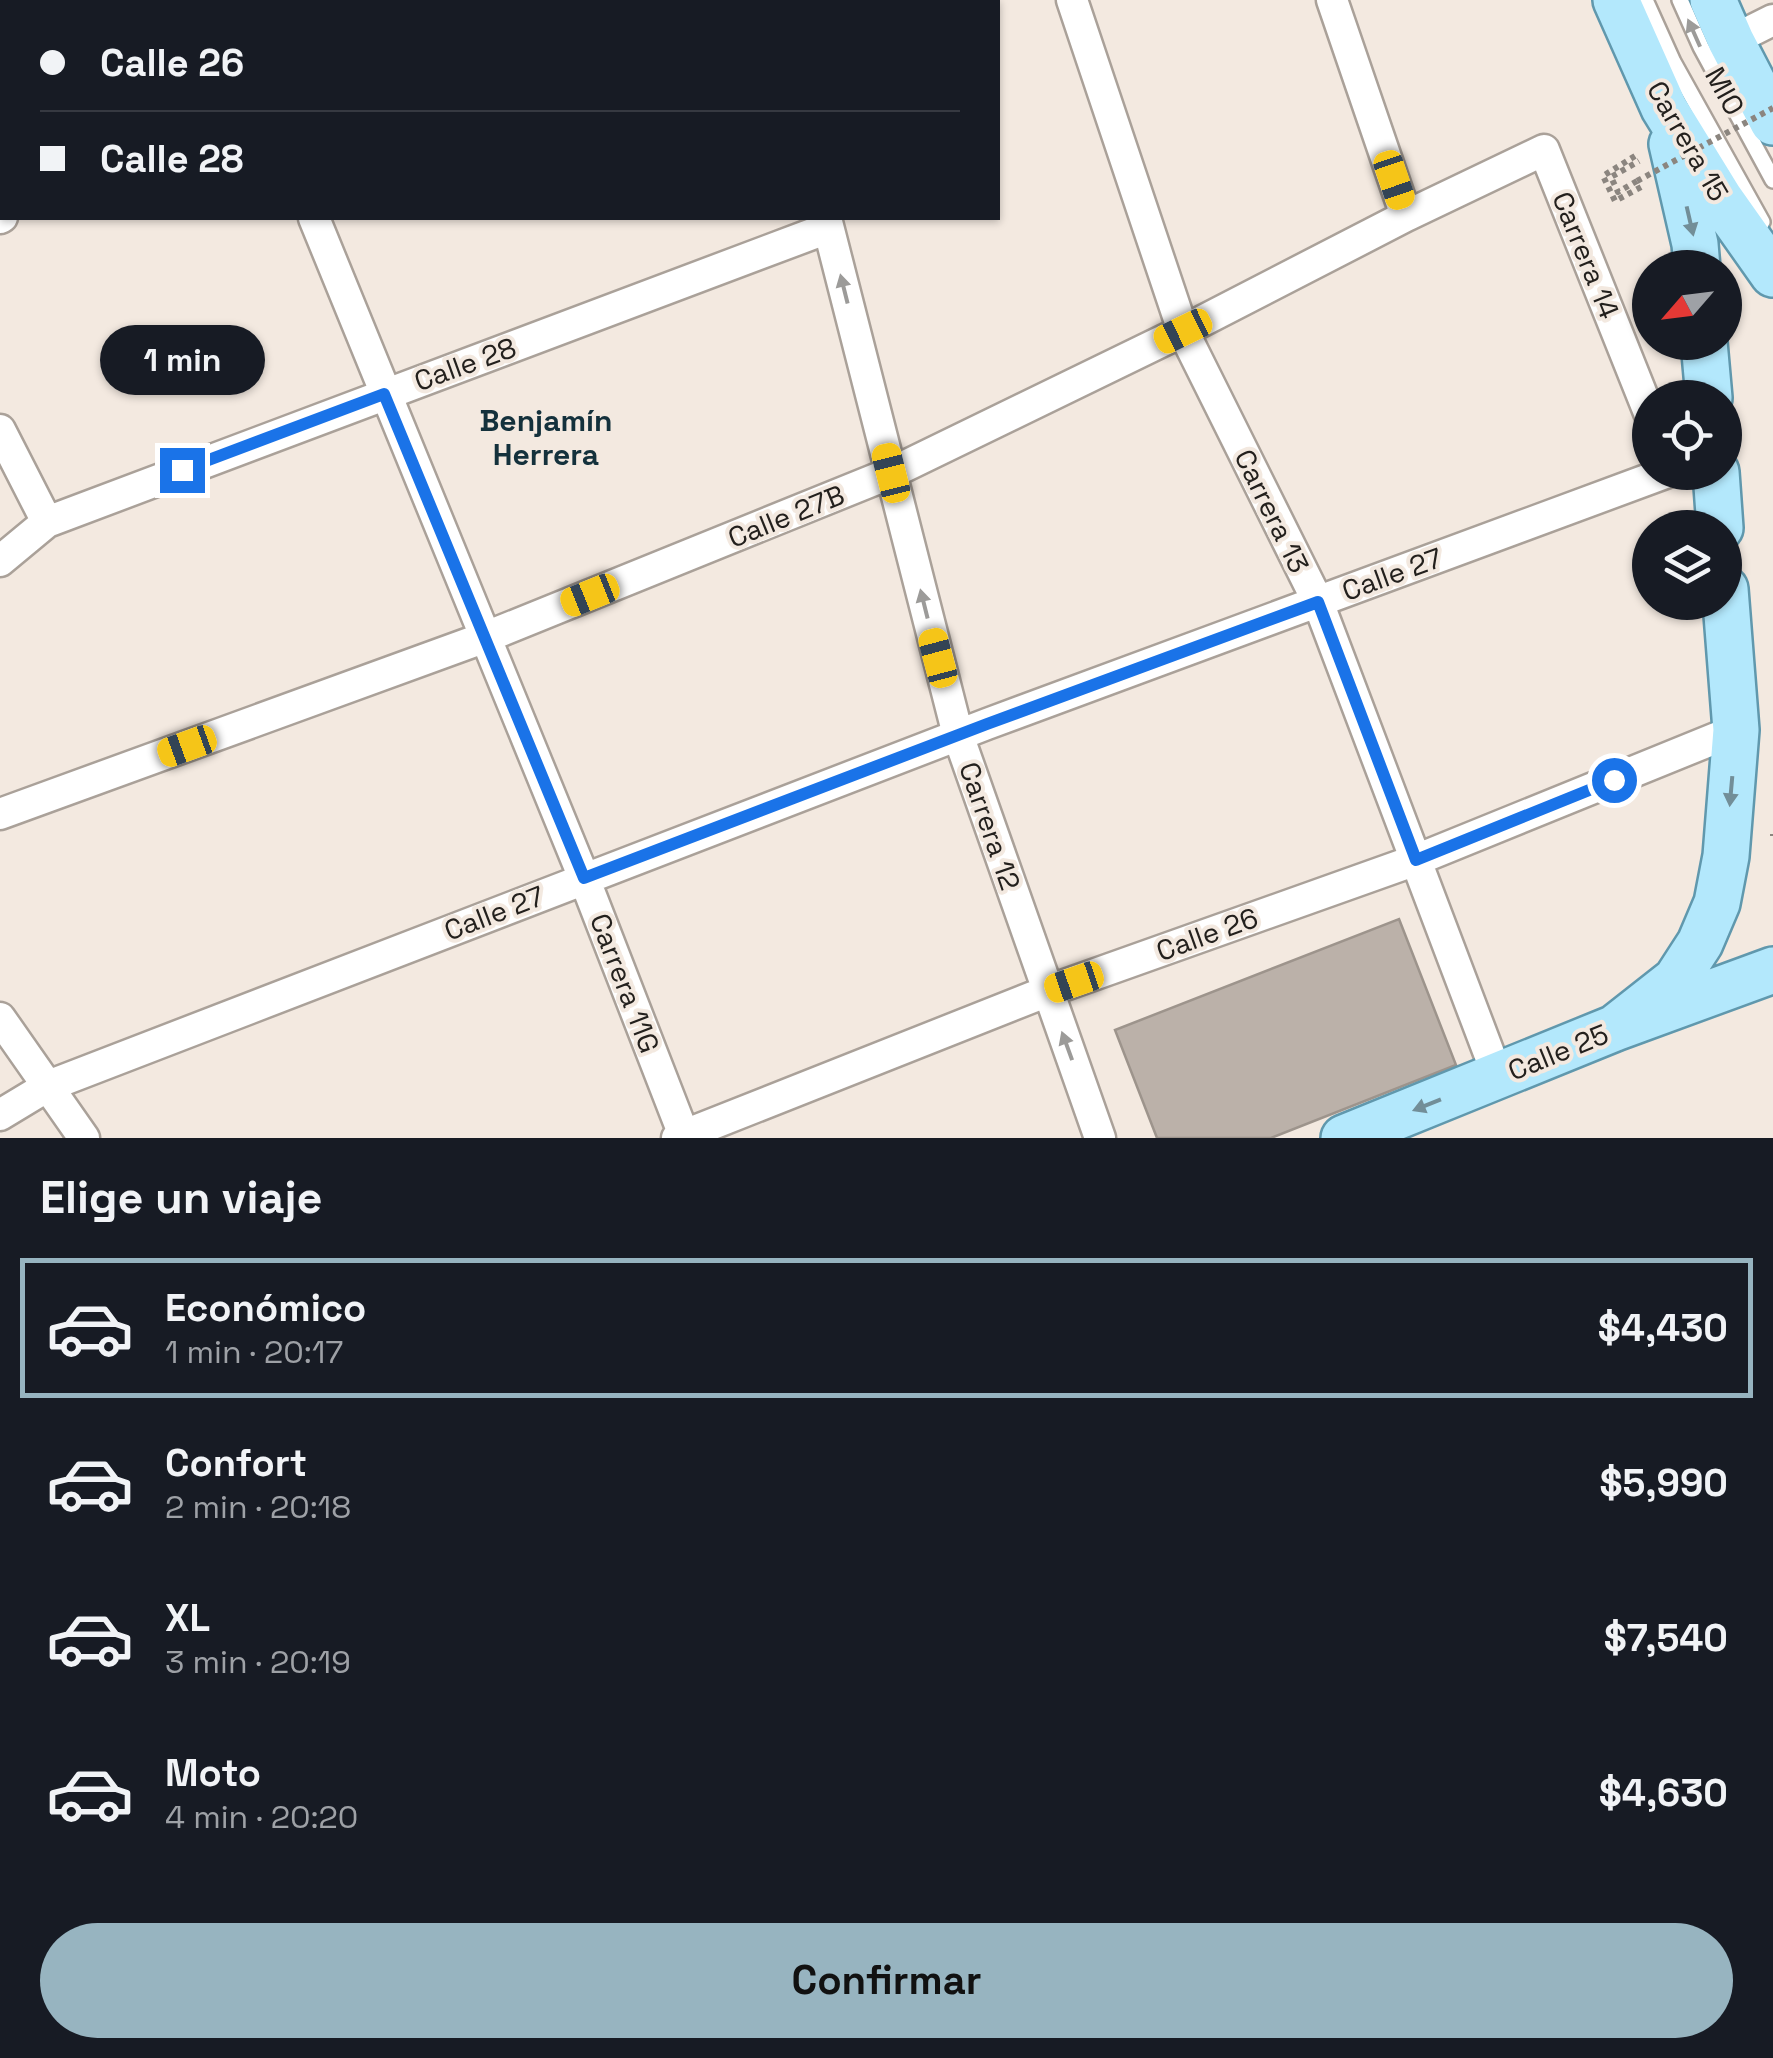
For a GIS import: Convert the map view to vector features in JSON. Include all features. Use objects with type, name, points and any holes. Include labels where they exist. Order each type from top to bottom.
[{"type":"main road","name":"Carrera 15","points":[[1616,0],[1664,108],[1720,199],[1773,274]]},
{"type":"main road","points":[[1713,0],[1730,42],[1773,122]]},
{"type":"main road","points":[[1664,108],[1696,250]]},
{"type":"main road","points":[[1615,1028],[1676,980],[1700,944],[1717,903],[1726,856],[1736,730],[1727,620]]},
{"type":"main road","name":"Calle 25","points":[[1344,1138],[1615,1028],[1773,970]]},
{"type":"street","name":"Carrera 13","points":[[1072,0],[1183,331],[1318,602],[1498,1077]]},
{"type":"street","points":[[1332,0],[1406,216]]},
{"type":"street","points":[[1730,42],[1773,20]]},
{"type":"street","name":"Calle 27B","points":[[0,814],[486,637],[891,473],[1544,150]]},
{"type":"street","name":"Carrera 14","points":[[1544,150],[1636,380]]},
{"type":"street","name":"Carrera 11G","points":[[315,220],[584,878],[681,1137]]},
{"type":"street","name":"Calle 28","points":[[0,561],[47,522],[827,223]]},
{"type":"street","name":"Carrera 12","points":[[827,223],[958,735],[1100,1138]]},
{"type":"street","points":[[0,430],[47,522]]},
{"type":"street","name":"Calle 27","points":[[0,1116],[48,1086],[584,878],[1632,485]]},
{"type":"street","name":"Calle 26","points":[[681,1137],[1048,991],[1416,860],[1736,730]]},
{"type":"street","points":[[0,1018],[84,1138]]},
{"type":"lane","name":"MIO","points":[[1645,0],[1672,62],[1773,239]]},
{"type":"lane","name":"MIO","points":[[1680,0],[1773,180]]},
{"type":"path","points":[[1639,154],[1603,176],[1615,201],[1650,183],[1640,161],[1611,177],[1618,192],[1637,181],[1773,108]]},
{"type":"building","points":[[1399,919],[1456,1065],[1271,1138],[1157,1138],[1115,1030]]},
{"type":"district","name":"Benjamín Herrera","points":[[546,437]]},
{"type":"route","points":[[182,470],[384,394],[584,878],[1318,602],[1416,860],[1614,780]]}]
